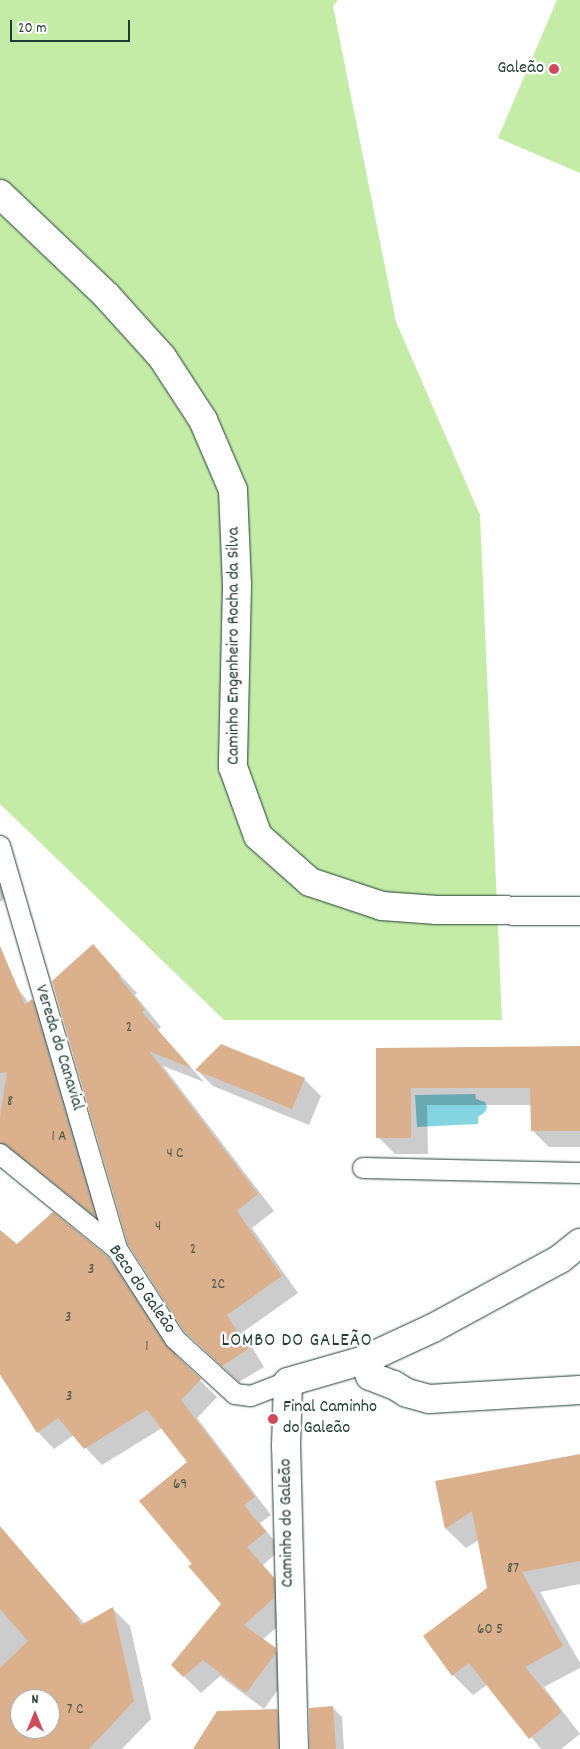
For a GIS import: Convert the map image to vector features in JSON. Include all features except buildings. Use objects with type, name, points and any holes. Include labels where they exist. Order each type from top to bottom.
[{"type":"street","name":"Caminho Engenheiro Rocha da Silva","points":[[0,194],[106,295],[162,358],[203,420],[233,490],[237,585],[233,767],[258,836],[310,882],[382,906],[437,910],[580,911]]},
{"type":"street","points":[[288,1382],[364,1360],[433,1328],[560,1259],[580,1243]]},
{"type":"street","points":[[364,1360],[370,1376],[394,1385],[407,1393],[429,1399],[580,1390]]},
{"type":"street","name":"Caminho do Galeão","points":[[288,1382],[286,1446],[294,1749]]},
{"type":"lane","name":"Vereda do Canavial","points":[[0,846],[117,1248]]},
{"type":"lane","name":"Beco do Galeão","points":[[0,1154],[117,1248],[174,1339],[235,1394],[251,1396],[288,1382]]},
{"type":"lane","points":[[363,1168],[580,1172]]},
{"type":"green space","points":[[0,0],[338,0],[333,6],[396,322],[480,515],[502,1020],[224,1020],[0,804]]},
{"type":"green space","name":"Galeão","points":[[557,0],[580,0],[580,173],[498,138]]},
{"type":"water","points":[[475,1094],[476,1099],[485,1102],[487,1107],[485,1112],[478,1117],[478,1124],[417,1127],[415,1095]]},
{"type":"place","name":"Galeão","points":[[554,69]]},
{"type":"place","name":"Final Caminho do Galeão","points":[[273,1419]]},
{"type":"district","name":"LOMBO DO GALEÃO","points":[[297,1342]]}]
